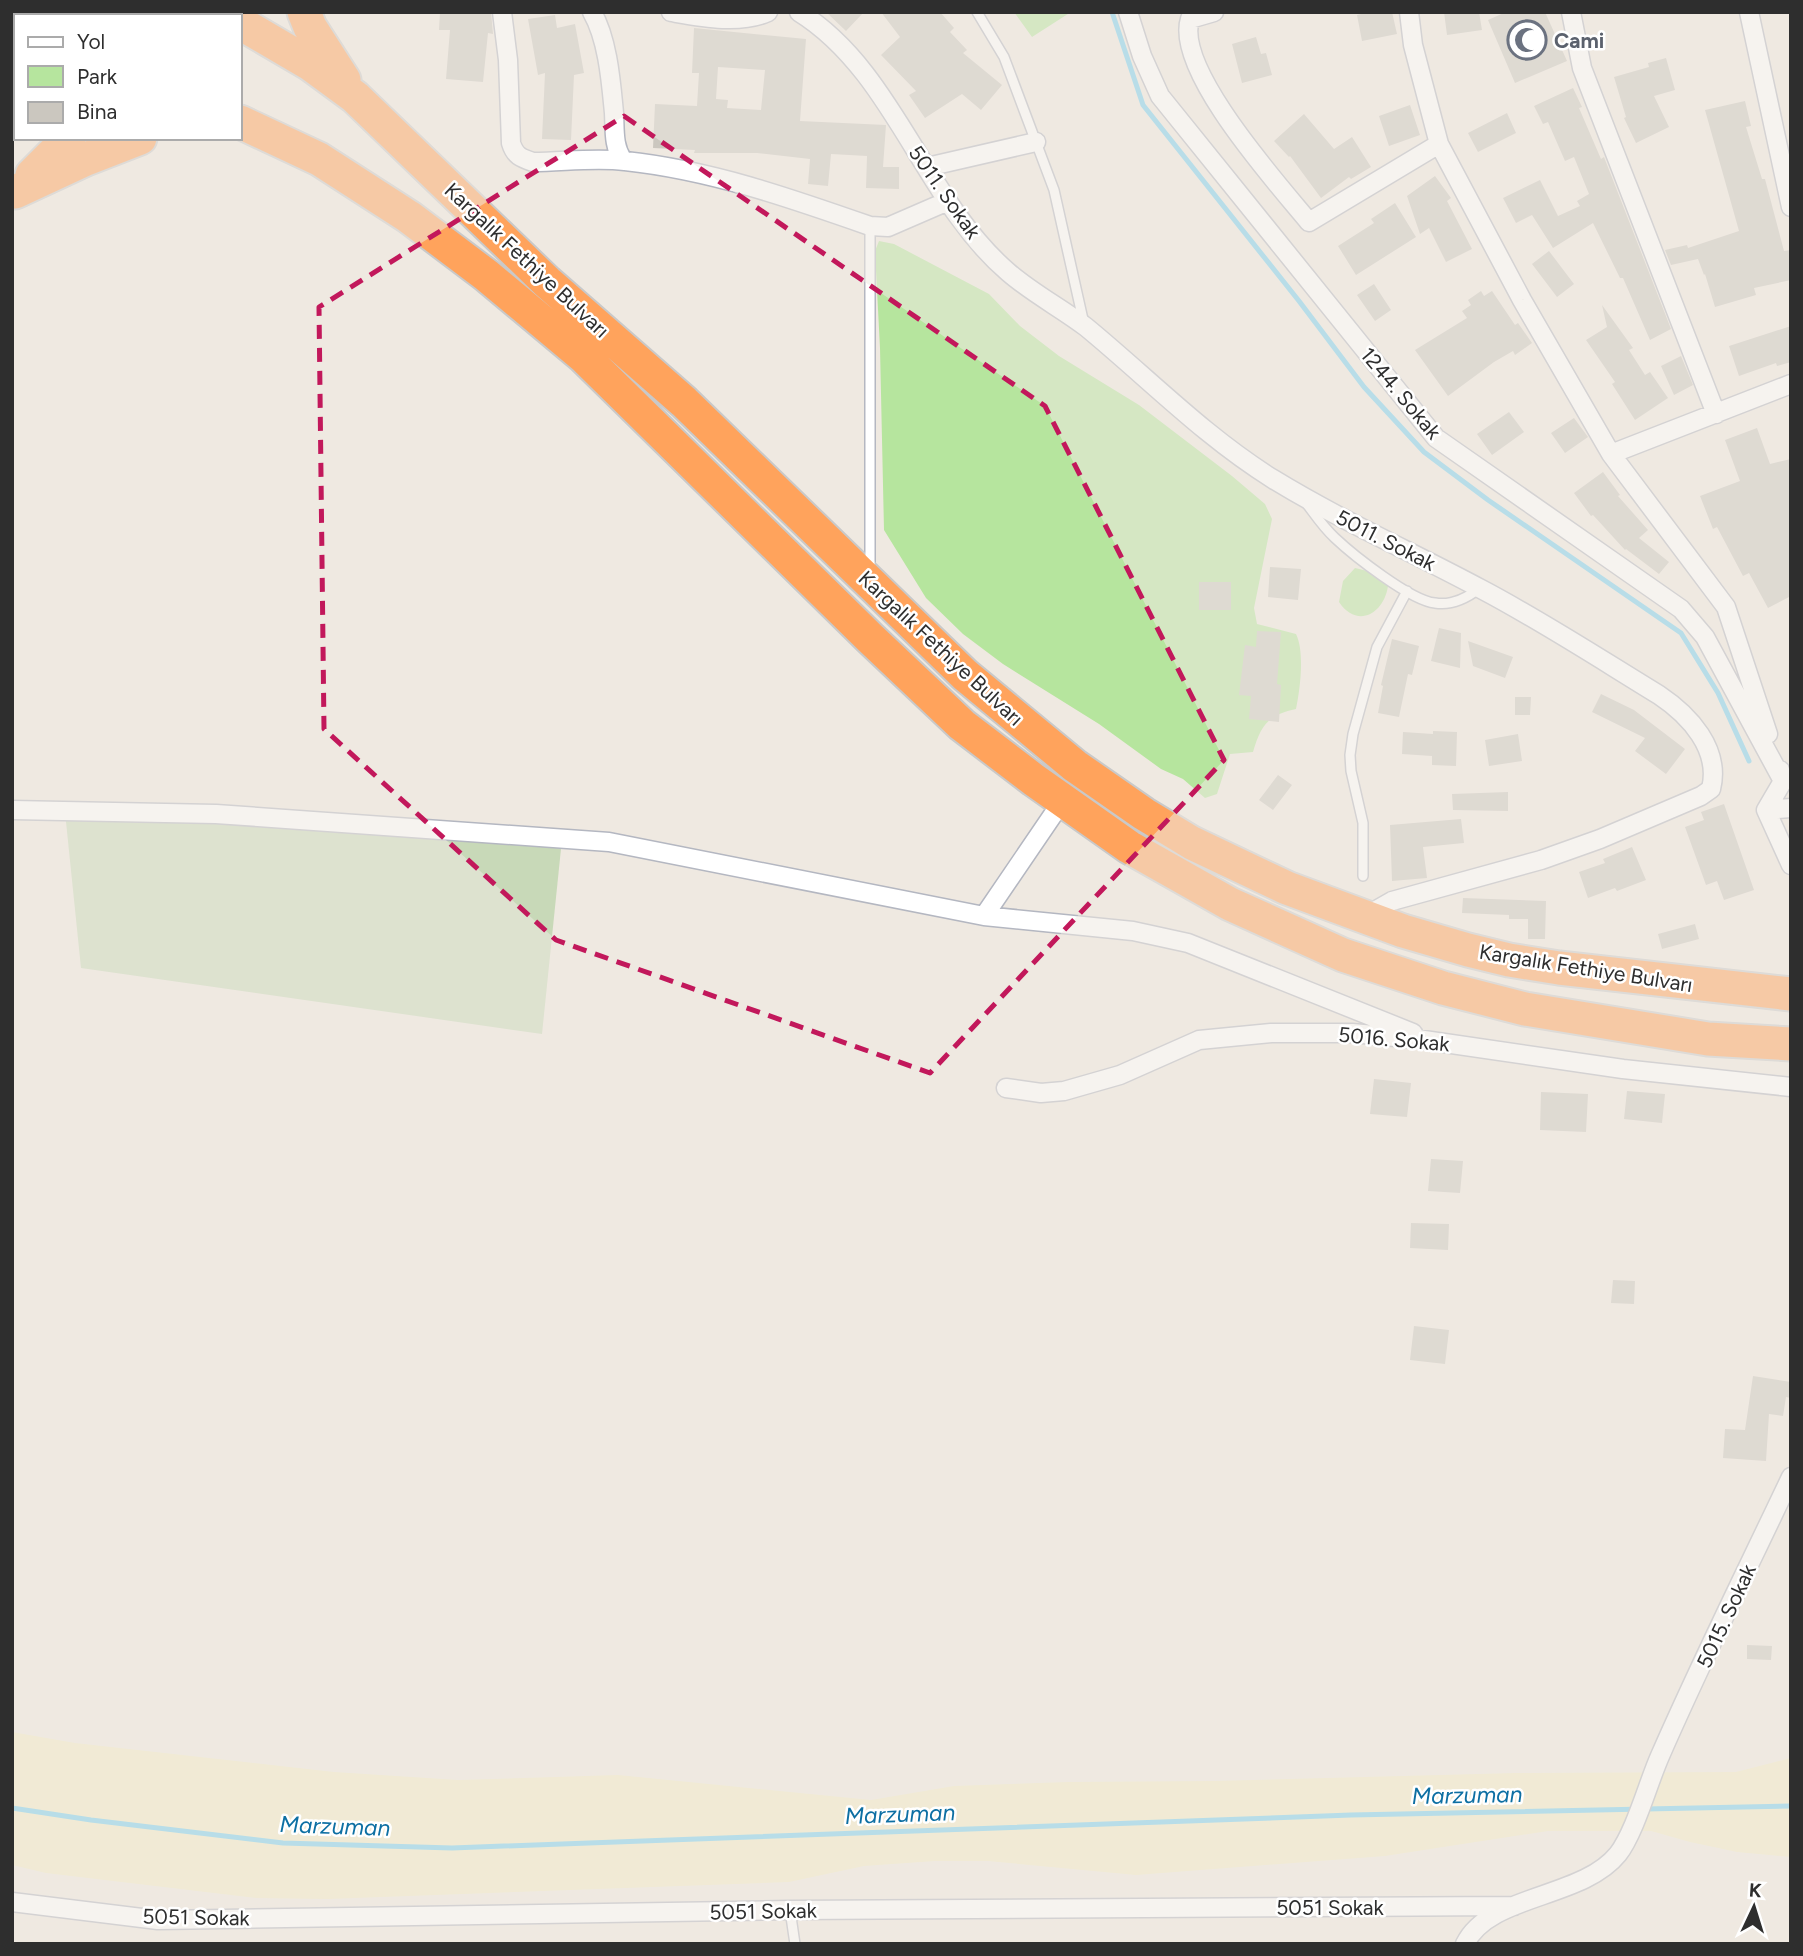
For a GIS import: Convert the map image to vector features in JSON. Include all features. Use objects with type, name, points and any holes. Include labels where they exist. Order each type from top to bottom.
[{"type":"highway","points":[[304,12],[310,27],[355,97]]},
{"type":"highway","name":"Kargalık Fethiye Bulvarı","points":[[242,24],[310,64],[355,97],[547,282],[684,402],[965,675],[1075,766],[1144,814],[1192,843],[1238,866],[1287,888],[1403,932],[1509,960],[1791,994]]},
{"type":"highway","name":"Kargalık Fethiye Bulvarı","points":[[242,123],[319,159],[409,217],[486,275],[583,356],[962,725],[1129,847],[1230,904],[1343,955],[1443,988],[1525,1009],[1708,1039],[1791,1044]]},
{"type":"highway","points":[[14,193],[67,140]]},
{"type":"highway","points":[[14,193],[86,159],[135,140]]},
{"type":"highway","points":[[240,140],[319,159]]},
{"type":"street","points":[[502,12],[508,60],[510,143],[514,153],[521,158],[533,162],[623,160],[728,179],[870,226],[888,227],[948,201]]},
{"type":"street","points":[[592,12],[605,55],[614,111],[616,150],[623,160]]},
{"type":"street","points":[[671,12],[738,19],[768,12]]},
{"type":"street","name":"5011. Sokak","points":[[799,12],[849,53],[948,201],[971,232],[1007,271],[1084,326],[1203,429],[1245,460],[1300,495],[1480,588],[1681,709],[1706,744],[1714,778],[1711,789],[1701,796],[1600,839],[1541,860],[1392,901],[1364,917]]},
{"type":"street","name":"1244. Sokak","points":[[1128,12],[1142,56],[1160,96],[1436,438],[1681,609],[1705,637],[1783,781]]},
{"type":"street","points":[[1214,12],[1189,15],[1187,28],[1194,61],[1238,136],[1309,222],[1439,144]]},
{"type":"street","points":[[1409,12],[1413,45],[1439,144],[1522,300],[1611,454],[1726,607],[1783,781],[1766,810]]},
{"type":"street","points":[[1571,12],[1583,68],[1716,414]]},
{"type":"street","points":[[1749,12],[1769,98],[1782,138],[1791,207]]},
{"type":"street","points":[[927,167],[1036,142]]},
{"type":"street","points":[[1611,454],[1791,384]]},
{"type":"street","points":[[984,916],[1063,800]]},
{"type":"street","points":[[1766,810],[1791,808]]},
{"type":"street","points":[[12,810],[216,814],[610,842],[984,916],[1133,931],[1188,943],[1433,1041]]},
{"type":"street","points":[[1766,810],[1791,865]]},
{"type":"street","name":"5016. Sokak","points":[[1006,1088],[1041,1093],[1064,1091],[1120,1075],[1199,1040],[1272,1033],[1352,1033],[1433,1041],[1612,1068],[1791,1087]]},
{"type":"street","name":"5015. Sokak","points":[[1514,1906],[1581,1880],[1617,1855],[1660,1756],[1791,1476]]},
{"type":"street","name":"5051 Sokak","points":[[12,1902],[158,1920],[790,1910],[1514,1906]]},
{"type":"street","points":[[1465,1944],[1469,1934],[1483,1922],[1514,1906]]},
{"type":"lane","points":[[977,12],[1004,57],[1057,199],[1084,326]]},
{"type":"lane","points":[[870,226],[870,582]]},
{"type":"lane","points":[[1300,495],[1335,538],[1416,597],[1434,603],[1449,603],[1464,599],[1480,588]]},
{"type":"lane","points":[[1363,876],[1363,823],[1351,771],[1353,734],[1377,647],[1407,591]]},
{"type":"lane","points":[[790,1910],[795,1944]]},
{"type":"highlighted area","points":[[624,116],[1045,406],[1224,760],[930,1073],[556,940],[324,729],[319,307]]},
{"type":"green space","points":[[1014,12],[1071,12],[1032,37]]},
{"type":"green space","points":[[879,241],[894,244],[989,294],[1020,326],[1059,356],[1139,405],[1265,504],[1272,519],[1254,608],[1257,624],[1296,634],[1301,661],[1298,701],[1296,709],[1279,714],[1267,723],[1253,752],[1230,754],[1217,794],[1205,798],[1183,779],[1161,769],[1099,724],[1003,664],[963,634],[926,598],[884,530],[875,251]]},
{"type":"green space","points":[[1355,568],[1373,574],[1388,586],[1381,604],[1369,615],[1354,615],[1339,602],[1343,581]]},
{"type":"green space","points":[[65,812],[562,839],[542,1034],[81,968]]},
{"type":"sand","points":[[12,1732],[75,1743],[334,1772],[458,1780],[618,1775],[871,1800],[954,1786],[1069,1782],[1516,1773],[1736,1772],[1791,1758],[1791,1857],[1737,1852],[1651,1831],[1548,1831],[1385,1856],[1136,1875],[988,1861],[935,1861],[864,1866],[789,1882],[328,1899],[256,1898],[46,1873],[12,1865]]},
{"type":"building","points":[[440,12],[491,12],[493,34],[488,33],[483,82],[446,79],[450,30],[439,30]]},
{"type":"building","points":[[826,12],[864,12],[846,31]]},
{"type":"building","points":[[881,12],[940,12],[954,28],[950,32],[967,50],[963,53],[1002,85],[981,110],[962,94],[925,118],[909,95],[916,91],[881,55],[900,37]]},
{"type":"building","points":[[1392,12],[1397,34],[1362,41],[1357,15]]},
{"type":"building","points":[[1444,12],[1479,12],[1482,30],[1447,35]]},
{"type":"building","name":"Cami","points":[[1506,12],[1545,12],[1567,61],[1515,83],[1488,20]]},
{"type":"building","points":[[555,15],[557,28],[575,24],[584,73],[574,75],[571,140],[542,139],[545,73],[538,75],[528,19]]},
{"type":"building","points":[[694,28],[806,39],[800,121],[886,125],[883,167],[899,167],[899,189],[866,188],[867,156],[831,154],[828,186],[808,184],[810,159],[757,153],[694,153],[695,150],[653,148],[655,104],[697,106],[699,73],[692,73]],"holes":[[[718,67],[765,70],[761,110],[727,108],[728,100],[716,99]]]},
{"type":"building","points":[[1256,37],[1261,54],[1266,53],[1272,75],[1242,83],[1232,44]]},
{"type":"building","points":[[1666,58],[1675,90],[1654,96],[1669,127],[1636,143],[1624,118],[1626,117],[1614,77],[1649,67],[1648,63]]},
{"type":"building","points":[[1573,88],[1601,159],[1604,157],[1671,329],[1650,340],[1623,278],[1620,278],[1593,223],[1553,248],[1532,215],[1516,223],[1503,198],[1540,180],[1558,216],[1580,206],[1577,201],[1589,194],[1574,157],[1565,161],[1548,122],[1543,124],[1534,106]]},
{"type":"building","points":[[1745,101],[1751,126],[1746,127],[1762,179],[1765,179],[1784,251],[1791,250],[1791,280],[1754,288],[1756,295],[1715,307],[1698,259],[1671,265],[1665,250],[1687,245],[1688,248],[1739,231],[1705,110]]},
{"type":"building","points":[[1410,105],[1420,135],[1389,146],[1379,116]]},
{"type":"building","points":[[1507,113],[1516,133],[1478,152],[1468,133]]},
{"type":"building","points":[[1304,114],[1334,149],[1352,137],[1371,167],[1351,179],[1349,177],[1321,198],[1290,156],[1274,141]]},
{"type":"building","points":[[1435,176],[1451,198],[1447,201],[1472,249],[1446,262],[1429,228],[1420,234],[1407,196]]},
{"type":"building","points":[[1395,203],[1416,237],[1356,275],[1338,246],[1374,223],[1371,219]]},
{"type":"building","points":[[1549,251],[1574,284],[1557,297],[1532,264]]},
{"type":"building","points":[[1374,284],[1391,310],[1375,321],[1357,295]]},
{"type":"building","points":[[1481,291],[1484,296],[1492,291],[1515,325],[1518,323],[1532,343],[1515,355],[1513,351],[1494,362],[1448,396],[1415,350],[1467,318],[1462,311],[1471,305],[1468,300]]},
{"type":"building","points":[[1602,305],[1633,348],[1629,350],[1645,375],[1650,372],[1668,398],[1635,420],[1612,384],[1615,382],[1586,340],[1607,327]]},
{"type":"building","points":[[1791,326],[1791,362],[1777,366],[1776,363],[1739,376],[1729,346]]},
{"type":"building","points":[[1681,356],[1693,385],[1674,395],[1661,366]]},
{"type":"building","points":[[1509,412],[1524,432],[1492,455],[1477,434]]},
{"type":"building","points":[[1574,418],[1588,437],[1565,453],[1551,433]]},
{"type":"building","points":[[1757,428],[1770,464],[1791,459],[1791,596],[1768,608],[1749,573],[1743,576],[1717,527],[1713,529],[1700,496],[1740,481],[1725,440]]},
{"type":"building","points":[[1603,472],[1620,495],[1618,496],[1648,530],[1639,538],[1669,562],[1659,574],[1625,550],[1593,515],[1591,516],[1574,493]]},
{"type":"building","points":[[1270,567],[1301,569],[1298,600],[1268,597]]},
{"type":"building","points":[[1199,582],[1231,582],[1231,610],[1199,610]]},
{"type":"building","points":[[1439,628],[1461,633],[1460,668],[1431,661]]},
{"type":"building","points":[[1257,631],[1281,632],[1277,684],[1281,685],[1279,722],[1249,719],[1251,696],[1239,695],[1245,645],[1256,647]]},
{"type":"building","points":[[1392,639],[1419,646],[1412,675],[1408,674],[1399,717],[1378,713],[1381,685]]},
{"type":"building","points":[[1468,641],[1513,657],[1505,678],[1473,666]]},
{"type":"building","points":[[1601,694],[1634,710],[1685,749],[1666,774],[1635,751],[1645,738],[1592,712]]},
{"type":"building","points":[[1515,697],[1531,697],[1530,715],[1515,715]]},
{"type":"building","points":[[1433,731],[1457,732],[1456,766],[1432,765],[1432,756],[1402,754],[1403,732],[1433,734]]},
{"type":"building","points":[[1518,734],[1522,761],[1489,766],[1485,740]]},
{"type":"building","points":[[1278,775],[1292,785],[1273,810],[1259,800]]},
{"type":"building","points":[[1508,792],[1508,811],[1453,810],[1452,794]]},
{"type":"building","points":[[1724,804],[1754,890],[1724,900],[1717,881],[1706,885],[1685,827],[1704,820],[1701,812]]},
{"type":"building","points":[[1461,819],[1464,843],[1423,847],[1427,878],[1392,881],[1390,825]]},
{"type":"building","points":[[1632,847],[1646,880],[1588,898],[1579,872],[1605,863],[1603,859]]},
{"type":"building","points":[[1463,898],[1546,901],[1545,939],[1528,939],[1528,919],[1509,919],[1509,915],[1462,913]]},
{"type":"building","points":[[1695,924],[1699,939],[1662,949],[1658,934]]},
{"type":"building","points":[[1374,1079],[1411,1083],[1407,1117],[1370,1114]]},
{"type":"building","points":[[1627,1091],[1665,1094],[1662,1123],[1624,1119]]},
{"type":"building","points":[[1541,1092],[1588,1094],[1586,1132],[1540,1130]]},
{"type":"building","points":[[1431,1159],[1463,1161],[1460,1193],[1428,1191]]},
{"type":"building","points":[[1411,1223],[1449,1224],[1448,1250],[1410,1248]]},
{"type":"building","points":[[1613,1280],[1635,1281],[1634,1304],[1611,1303]]},
{"type":"building","points":[[1414,1326],[1449,1330],[1445,1364],[1410,1360]]},
{"type":"building","points":[[1753,1376],[1791,1382],[1791,1398],[1786,1397],[1783,1416],[1769,1414],[1766,1461],[1723,1458],[1725,1429],[1745,1430]]},
{"type":"building","points":[[1747,1645],[1772,1646],[1771,1660],[1747,1659]]},
{"type":"waterway","points":[[1112,12],[1143,105],[1364,387],[1424,452],[1488,500],[1681,633],[1718,693],[1749,761]]},
{"type":"waterway","name":"Marzuman","points":[[12,1808],[283,1843],[452,1848],[1351,1815],[1791,1806]]},
{"type":"place","name":"Cami","points":[[1527,40]]}]
